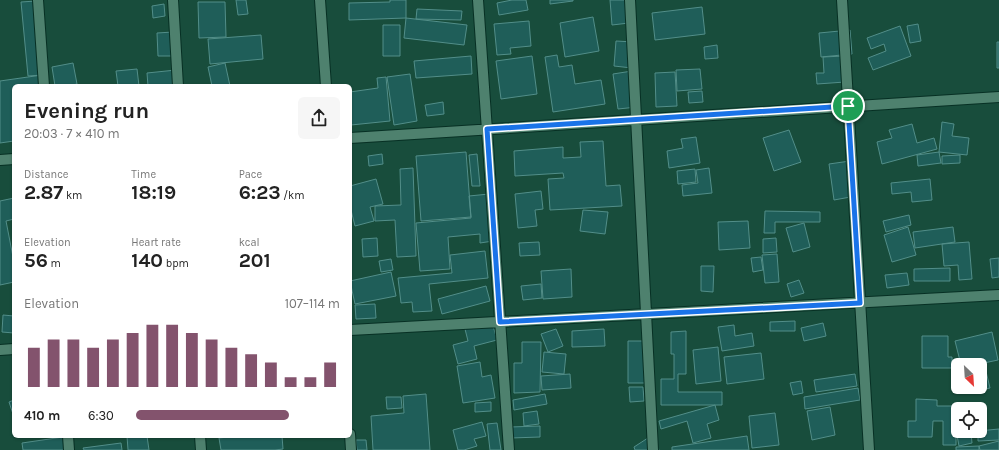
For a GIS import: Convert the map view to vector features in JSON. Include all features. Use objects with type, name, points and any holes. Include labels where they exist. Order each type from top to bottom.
[{"type":"street","points":[[38,0],[44,84]]},
{"type":"street","points":[[173,0],[178,84]]},
{"type":"street","points":[[320,0],[326,84]]},
{"type":"street","points":[[478,0],[509,450]]},
{"type":"street","points":[[630,0],[653,450]]},
{"type":"street","points":[[842,0],[869,450]]},
{"type":"street","points":[[352,138],[999,97]]},
{"type":"street","points":[[0,160],[12,159]]},
{"type":"street","points":[[352,330],[999,295]]},
{"type":"street","points":[[0,350],[12,349]]},
{"type":"street","points":[[68,438],[69,450]]},
{"type":"street","points":[[200,438],[201,450]]},
{"type":"street","points":[[350,438],[351,450]]},
{"type":"building","points":[[236,0],[246,0],[248,14],[238,15]]},
{"type":"building","points":[[390,0],[406,0],[406,18],[349,20],[349,3],[390,2]]},
{"type":"building","points":[[512,0],[526,0],[528,10],[499,15],[497,3]]},
{"type":"building","points":[[550,0],[573,0],[573,1],[550,4]]},
{"type":"building","points":[[610,0],[627,0],[629,23],[612,25]]},
{"type":"building","points":[[36,1],[42,75],[28,76],[21,2]]},
{"type":"building","points":[[198,2],[225,2],[226,37],[199,38]]},
{"type":"building","points":[[164,4],[165,16],[153,18],[152,6]]},
{"type":"building","points":[[702,7],[705,34],[655,40],[652,13]]},
{"type":"building","points":[[417,9],[462,11],[461,20],[416,19]]},
{"type":"building","points":[[593,17],[599,51],[565,57],[560,23]]},
{"type":"building","points":[[406,18],[467,25],[464,45],[404,38]]},
{"type":"building","points":[[529,21],[531,46],[510,48],[511,54],[497,55],[494,24]]},
{"type":"building","points":[[918,24],[921,41],[910,43],[907,26]]},
{"type":"building","points":[[383,25],[400,25],[400,56],[383,56]]},
{"type":"building","points":[[900,26],[911,56],[873,70],[868,58],[886,51],[884,44],[871,49],[867,38]]},
{"type":"building","points":[[850,30],[852,54],[821,57],[819,33]]},
{"type":"building","points":[[173,32],[174,56],[158,56],[157,33]]},
{"type":"building","points":[[261,35],[263,59],[210,64],[208,39]]},
{"type":"building","points":[[616,41],[634,42],[632,68],[614,66]]},
{"type":"building","points":[[997,42],[999,42],[999,68],[997,68]]},
{"type":"building","points":[[717,45],[718,58],[705,59],[704,47]]},
{"type":"building","points":[[557,55],[559,67],[572,65],[575,84],[601,80],[605,104],[553,112],[545,57]]},
{"type":"building","points":[[471,56],[472,74],[416,78],[414,61]]},
{"type":"building","points":[[532,56],[537,94],[501,99],[496,61]]},
{"type":"building","points":[[844,56],[845,82],[817,84],[816,73],[824,73],[823,57]]},
{"type":"building","points":[[73,63],[77,84],[55,84],[52,67]]},
{"type":"building","points":[[225,63],[230,84],[212,84],[208,67]]},
{"type":"building","points":[[137,69],[139,84],[118,84],[116,71]]},
{"type":"building","points":[[700,69],[702,89],[677,91],[676,70]]},
{"type":"building","points":[[176,70],[177,84],[148,84],[147,73]]},
{"type":"building","points":[[632,71],[637,107],[618,109],[613,74]]},
{"type":"building","points":[[675,72],[677,106],[656,107],[655,73]]},
{"type":"building","points":[[410,74],[417,121],[394,125],[387,77]]},
{"type":"building","points":[[42,75],[44,84],[12,84],[12,141],[0,143],[0,81]]},
{"type":"building","points":[[386,77],[390,121],[352,125],[352,92],[378,88],[377,78]]},
{"type":"building","points":[[702,91],[703,102],[689,103],[688,92]]},
{"type":"building","points":[[443,102],[444,114],[427,116],[425,105]]},
{"type":"building","points":[[942,122],[954,124],[952,136],[969,138],[967,155],[939,152]]},
{"type":"building","points":[[912,124],[917,143],[934,138],[937,149],[882,164],[877,142],[892,138],[889,130]]},
{"type":"building","points":[[789,130],[801,162],[774,171],[763,138]]},
{"type":"building","points":[[696,137],[700,163],[669,168],[667,151],[683,148],[681,139]]},
{"type":"building","points":[[603,141],[606,186],[620,185],[622,206],[550,210],[548,179],[564,178],[563,173],[515,176],[514,151],[563,147],[563,158],[581,157],[580,142]]},
{"type":"building","points":[[466,152],[471,217],[421,221],[416,156]]},
{"type":"building","points":[[939,152],[941,163],[918,166],[917,155]]},
{"type":"building","points":[[382,154],[383,164],[369,166],[368,156]]},
{"type":"building","points":[[477,154],[480,186],[472,186],[469,155]]},
{"type":"building","points":[[960,155],[960,163],[942,164],[942,156]]},
{"type":"building","points":[[850,161],[856,196],[834,200],[829,164]]},
{"type":"building","points":[[413,168],[416,256],[397,257],[395,220],[375,221],[375,206],[401,205],[400,169]]},
{"type":"building","points":[[709,168],[712,193],[683,196],[682,185],[698,183],[696,170]]},
{"type":"building","points":[[695,169],[696,182],[678,184],[677,171]]},
{"type":"building","points":[[376,179],[383,204],[370,207],[374,221],[355,226],[352,214],[352,185]]},
{"type":"building","points":[[930,179],[932,200],[912,202],[911,192],[892,194],[891,183]]},
{"type":"building","points":[[541,191],[543,209],[535,210],[537,226],[518,228],[515,194]]},
{"type":"building","points":[[489,194],[493,241],[480,243],[480,234],[448,237],[450,269],[420,271],[416,223],[471,218],[469,196]]},
{"type":"building","points":[[12,198],[12,220],[6,221],[12,252],[12,282],[0,285],[0,201]]},
{"type":"building","points":[[583,210],[608,212],[605,234],[580,231]]},
{"type":"building","points":[[765,211],[820,212],[820,222],[775,222],[775,233],[764,233]]},
{"type":"building","points":[[909,215],[911,225],[886,232],[883,221]]},
{"type":"building","points":[[748,221],[750,248],[719,250],[718,222]]},
{"type":"building","points":[[804,223],[810,247],[793,252],[786,228]]},
{"type":"building","points":[[908,227],[916,255],[892,262],[884,235]]},
{"type":"building","points":[[953,227],[955,242],[915,248],[913,232]]},
{"type":"building","points":[[377,238],[378,256],[363,257],[362,239]]},
{"type":"building","points":[[776,238],[777,252],[763,253],[763,239]]},
{"type":"building","points":[[539,242],[540,255],[520,256],[519,243]]},
{"type":"building","points":[[969,242],[972,279],[959,280],[958,265],[944,266],[942,244]]},
{"type":"building","points":[[485,251],[488,278],[429,284],[432,311],[413,312],[412,302],[401,303],[398,278],[452,273],[450,255]]},
{"type":"building","points":[[777,254],[779,282],[765,283],[762,255]]},
{"type":"building","points":[[761,257],[763,270],[753,272],[751,258]]},
{"type":"building","points":[[999,258],[999,277],[992,278],[990,259]]},
{"type":"building","points":[[391,259],[393,270],[381,272],[379,261]]},
{"type":"building","points":[[701,266],[714,266],[713,292],[701,291]]},
{"type":"building","points":[[950,268],[950,281],[914,281],[914,269]]},
{"type":"building","points":[[571,269],[572,297],[543,299],[541,271]]},
{"type":"building","points":[[391,272],[396,296],[355,304],[352,290],[352,281]]},
{"type":"building","points":[[907,273],[909,285],[887,288],[885,275]]},
{"type":"building","points":[[799,280],[804,293],[791,297],[787,284]]},
{"type":"building","points":[[541,284],[542,298],[523,300],[521,286]]},
{"type":"building","points":[[486,286],[490,301],[442,314],[438,299]]},
{"type":"building","points":[[375,304],[376,318],[356,319],[355,305]]},
{"type":"building","points":[[3,315],[12,316],[12,333],[2,332]]},
{"type":"building","points":[[795,321],[795,331],[770,331],[770,322]]},
{"type":"building","points":[[492,322],[497,340],[474,346],[477,359],[458,364],[453,345],[468,341],[465,329]]},
{"type":"building","points":[[823,323],[826,336],[804,341],[801,328]]},
{"type":"building","points":[[734,325],[735,336],[752,333],[754,346],[722,351],[718,327]]},
{"type":"building","points":[[556,329],[563,346],[548,352],[541,334]]},
{"type":"building","points":[[604,329],[605,346],[572,347],[572,331]]},
{"type":"building","points":[[686,331],[686,374],[678,374],[678,392],[722,392],[722,405],[661,405],[661,379],[674,379],[674,354],[671,354],[671,332]]},
{"type":"building","points":[[992,332],[998,360],[987,362],[987,358],[959,358],[955,341]]},
{"type":"building","points":[[922,336],[948,336],[948,357],[952,357],[951,368],[922,368]]},
{"type":"building","points":[[628,341],[650,341],[650,383],[628,383]]},
{"type":"building","points":[[522,342],[541,342],[540,392],[514,393],[514,363],[522,363]]},
{"type":"building","points":[[718,347],[721,381],[696,384],[693,350]]},
{"type":"building","points":[[544,352],[566,354],[564,374],[542,372]]},
{"type":"building","points":[[761,353],[764,379],[727,384],[724,357]]},
{"type":"building","points":[[480,362],[482,377],[491,375],[495,398],[463,403],[457,366]]},
{"type":"building","points":[[570,374],[571,388],[542,390],[541,376]]},
{"type":"building","points":[[855,374],[857,386],[816,392],[814,380]]},
{"type":"building","points":[[987,376],[990,388],[987,389]]},
{"type":"building","points":[[801,381],[803,393],[793,395],[790,383]]},
{"type":"building","points":[[629,387],[643,387],[644,401],[630,402]]},
{"type":"building","points":[[858,388],[860,400],[805,409],[804,397]]},
{"type":"building","points":[[426,394],[430,450],[373,450],[371,416],[404,413],[403,396]]},
{"type":"building","points":[[545,394],[547,404],[514,410],[513,400]]},
{"type":"building","points":[[386,397],[401,397],[402,408],[387,409]]},
{"type":"building","points":[[916,399],[937,400],[937,406],[951,406],[951,438],[956,438],[956,445],[943,445],[943,421],[933,421],[932,437],[908,437],[908,421],[916,421]]},
{"type":"building","points":[[12,401],[12,411],[9,402]]},
{"type":"building","points":[[491,402],[491,411],[475,412],[475,403]]},
{"type":"building","points":[[715,405],[719,420],[707,424],[711,438],[693,443],[687,421],[661,429],[659,421]]},
{"type":"building","points":[[830,407],[835,435],[812,440],[807,411]]},
{"type":"building","points":[[537,411],[539,424],[524,426],[523,413]]},
{"type":"building","points":[[775,413],[779,445],[752,448],[749,416]]},
{"type":"building","points":[[482,422],[486,436],[474,439],[477,446],[464,450],[458,450],[453,430]]},
{"type":"building","points":[[497,423],[501,450],[490,450],[487,424]]},
{"type":"building","points":[[540,426],[540,437],[511,438],[510,427]]},
{"type":"building","points":[[999,429],[999,440],[978,441],[978,438],[987,438],[987,430]]},
{"type":"building","points":[[651,436],[659,450],[635,450],[634,447]]},
{"type":"building","points":[[747,436],[749,450],[672,450],[672,447]]},
{"type":"building","points":[[63,438],[65,450],[23,450],[22,443]]},
{"type":"building","points":[[127,438],[147,438],[149,450],[128,450]]},
{"type":"building","points":[[219,438],[282,438],[283,449],[221,450]]},
{"type":"building","points":[[958,438],[972,438],[972,443],[959,446]]},
{"type":"building","points":[[356,440],[366,440],[367,450],[357,450]]},
{"type":"building","points":[[999,441],[999,450],[980,450],[979,446]]},
{"type":"building","points":[[121,443],[122,450],[84,450],[83,448]]},
{"type":"building","points":[[979,446],[979,450],[956,450],[956,447]]},
{"type":"route","points":[[848,106],[860,303],[500,322],[487,129],[848,106]]}]
